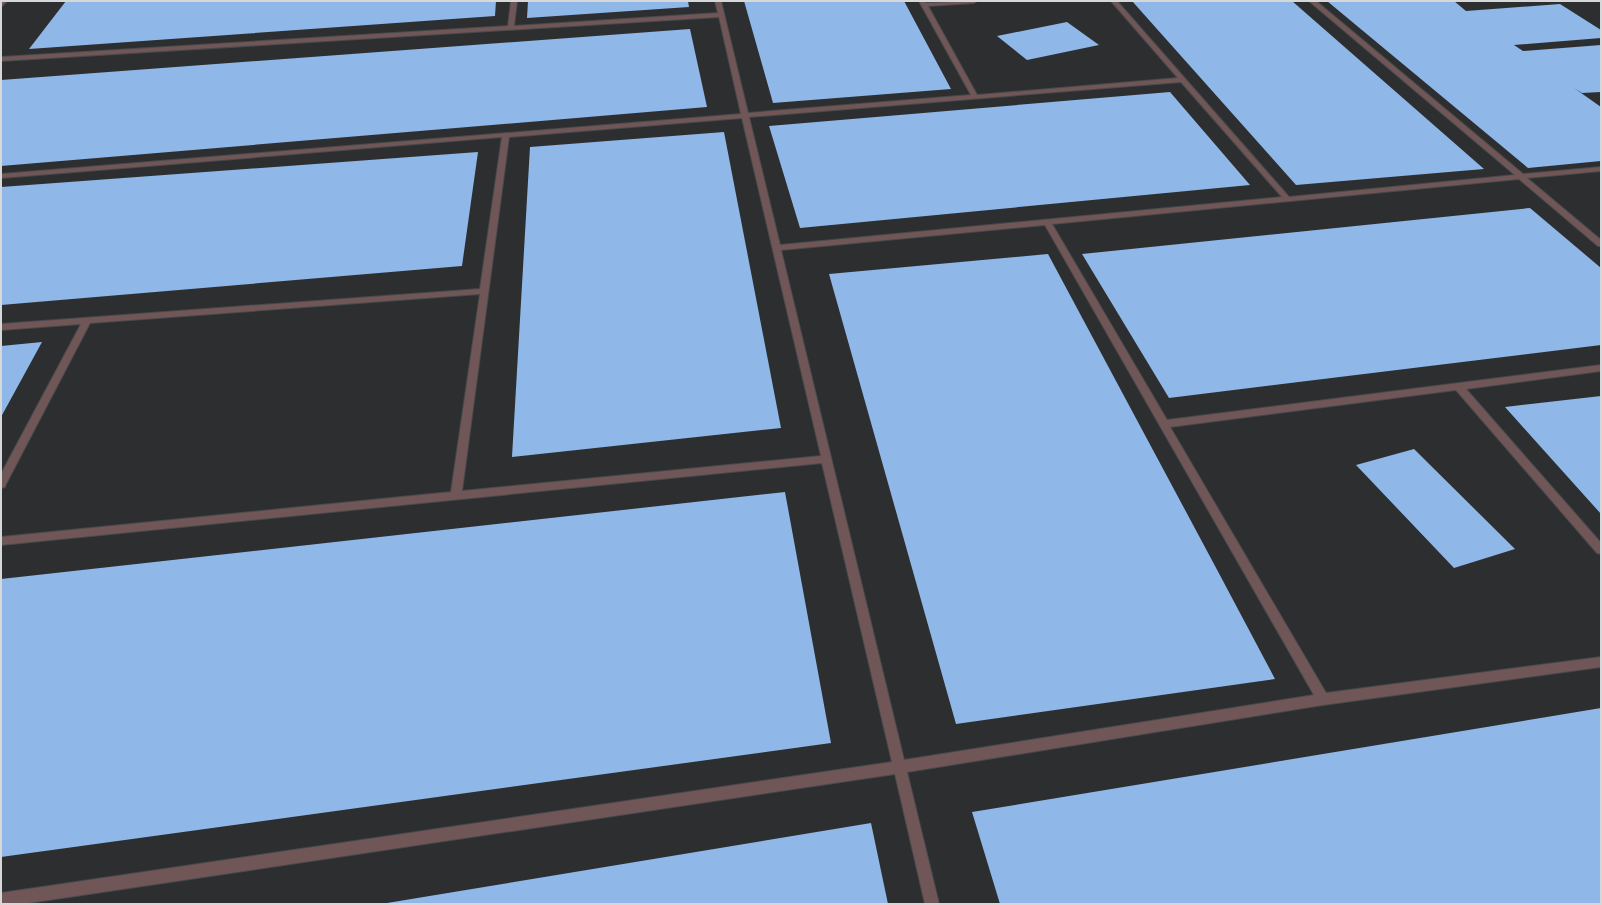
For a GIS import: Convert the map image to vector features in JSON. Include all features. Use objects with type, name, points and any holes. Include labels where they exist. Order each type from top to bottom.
[{"type":"street","points":[[1,5],[4,1]]},
{"type":"street","points":[[511,28],[514,1]]},
{"type":"street","points":[[718,1],[932,904]]},
{"type":"street","points":[[974,1],[923,3],[975,97]]},
{"type":"street","points":[[1114,1],[1288,200]]},
{"type":"street","points":[[1312,1],[1601,244]]},
{"type":"street","points":[[1,59],[722,15]]},
{"type":"street","points":[[1,176],[1184,80]]},
{"type":"street","points":[[456,496],[506,135]]},
{"type":"street","points":[[776,248],[1601,170]]},
{"type":"street","points":[[1047,222],[1322,699]]},
{"type":"street","points":[[1,327],[484,291]]},
{"type":"street","points":[[1,484],[87,321]]},
{"type":"street","points":[[1164,424],[1601,368]]},
{"type":"street","points":[[1458,386],[1601,550]]},
{"type":"street","points":[[1,541],[826,460]]},
{"type":"street","points":[[1,900],[900,767],[1322,699],[1601,662]]},
{"type":"building","points":[[66,1],[496,1],[495,16],[29,49]]},
{"type":"building","points":[[528,1],[688,1],[689,7],[527,18]]},
{"type":"building","points":[[744,1],[904,1],[951,89],[773,103]]},
{"type":"building","points":[[1132,1],[1292,1],[1484,169],[1296,185]]},
{"type":"building","points":[[1327,1],[1454,1],[1466,11],[1560,4],[1601,30],[1601,38],[1514,45],[1523,51],[1601,45],[1601,92],[1582,93],[1574,88],[1601,107],[1601,161],[1528,168]]},
{"type":"building","points":[[1067,22],[1099,45],[1027,60],[997,36]]},
{"type":"building","points":[[690,29],[707,107],[1,166],[1,80]]},
{"type":"building","points":[[1170,92],[1250,185],[800,228],[769,126]]},
{"type":"building","points":[[724,132],[781,428],[512,457],[530,147]]},
{"type":"building","points":[[478,152],[462,266],[1,305],[1,187]]},
{"type":"building","points":[[1530,208],[1601,268],[1601,345],[1169,398],[1082,254]]},
{"type":"building","points":[[1048,254],[1275,679],[956,724],[829,274]]},
{"type":"building","points":[[42,342],[1,417],[1,346]]},
{"type":"building","points":[[1601,396],[1601,514],[1505,407]]},
{"type":"building","points":[[1414,449],[1515,549],[1454,568],[1356,465]]},
{"type":"building","points":[[785,492],[831,743],[1,857],[1,579]]},
{"type":"building","points":[[1601,708],[1601,904],[1000,904],[972,812]]},
{"type":"building","points":[[871,823],[888,904],[387,904],[387,903]]}]
